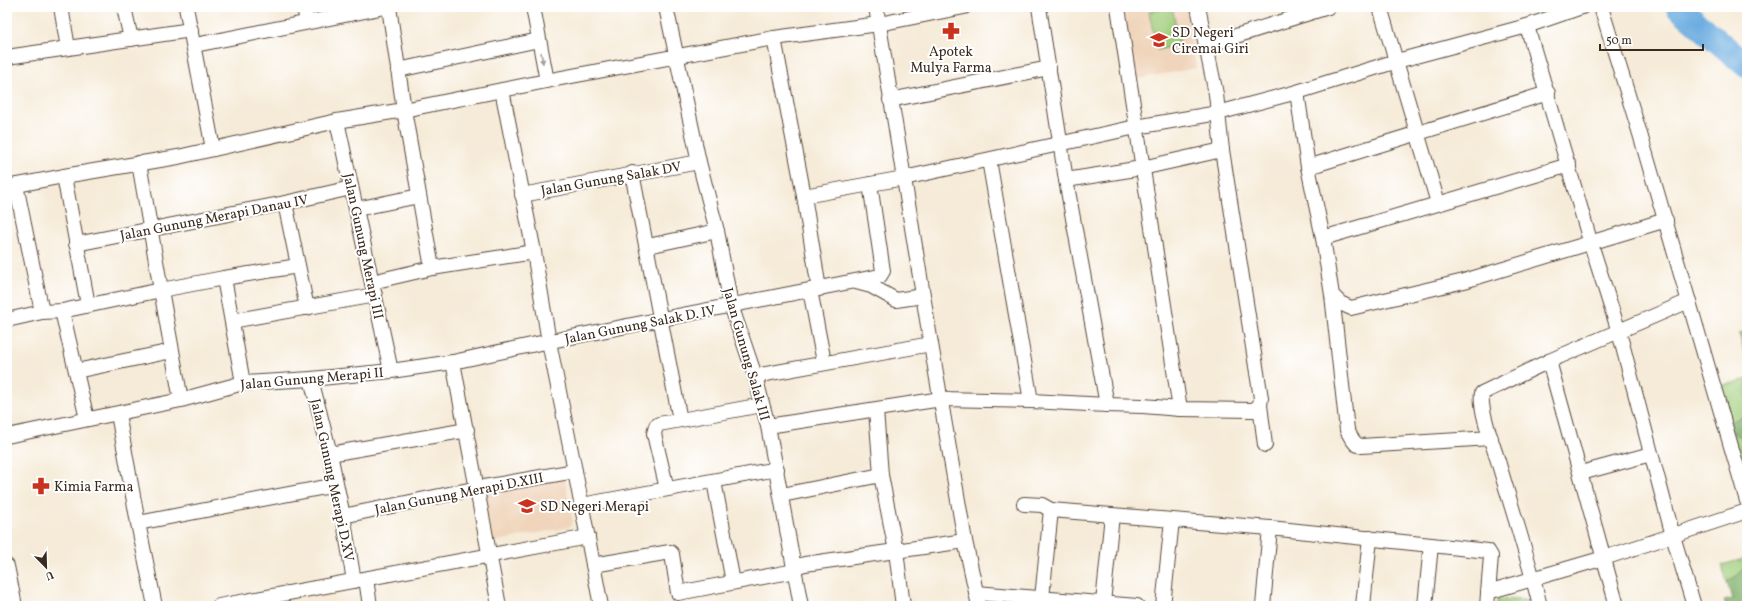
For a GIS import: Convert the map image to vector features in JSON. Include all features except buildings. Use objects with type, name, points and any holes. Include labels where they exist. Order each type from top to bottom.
[{"type":"street","points":[[61,7],[68,48]]},
{"type":"street","points":[[124,7],[131,39]]},
{"type":"street","points":[[186,7],[195,45],[213,149]]},
{"type":"street","points":[[304,7],[307,22]]},
{"type":"street","points":[[195,45],[385,7]]},
{"type":"street","points":[[389,7],[404,110],[432,268]]},
{"type":"street","points":[[533,7],[547,81]]},
{"type":"street","name":"Jalan Gunung Salak III","points":[[666,7],[699,162],[717,231],[731,305],[755,376],[768,426],[782,495],[801,606]]},
{"type":"street","points":[[876,7],[931,344],[965,541],[978,600],[1042,598],[1137,606]]},
{"type":"street","points":[[42,312],[12,186],[213,149],[337,121],[404,110],[774,38],[879,24],[964,7]]},
{"type":"street","points":[[1039,7],[1066,180],[1107,405]]},
{"type":"street","points":[[1118,7],[1180,409]]},
{"type":"street","points":[[1198,7],[1207,45],[1218,113],[1222,150],[1261,398],[1260,405],[1265,445]]},
{"type":"street","points":[[1207,45],[1328,7]]},
{"type":"street","points":[[1380,7],[1438,203]]},
{"type":"street","points":[[804,196],[904,178],[1136,127],[1218,113],[1297,92],[1397,61],[1527,26],[1582,7]]},
{"type":"street","points":[[1601,7],[1666,220],[1747,502]]},
{"type":"street","points":[[1527,26],[1591,244],[1619,332],[1650,454],[1694,606]]},
{"type":"street","points":[[7,57],[191,30]]},
{"type":"street","points":[[774,38],[804,196],[824,362]]},
{"type":"street","points":[[398,70],[539,40]]},
{"type":"street","points":[[890,100],[1049,68]]},
{"type":"street","points":[[502,90],[534,252],[549,342],[576,471],[601,606]]},
{"type":"street","points":[[1297,92],[1308,166],[1323,238],[1332,296],[1347,430],[1349,434],[1356,444],[1361,446],[1491,438]]},
{"type":"street","points":[[1308,166],[1548,94]]},
{"type":"street","name":"Jalan Gunung Merapi III","points":[[337,121],[391,371]]},
{"type":"street","points":[[1066,180],[1142,168],[1222,150]]},
{"type":"street","points":[[989,160],[1031,401]]},
{"type":"street","name":"Jalan Gunung Salak DV","points":[[522,195],[632,173],[699,162]]},
{"type":"street","points":[[139,163],[149,231],[181,400]]},
{"type":"street","points":[[1323,238],[1569,165]]},
{"type":"street","points":[[632,173],[670,359],[680,420]]},
{"type":"street","points":[[64,176],[88,305]]},
{"type":"street","name":"Jalan Gunung Salak D. IV","points":[[549,342],[880,276],[883,271],[870,184]]},
{"type":"street","name":"Jalan Gunung Merapi Danau IV","points":[[76,244],[149,231],[351,188]]},
{"type":"street","points":[[356,209],[419,196]]},
{"type":"street","points":[[285,203],[307,308]]},
{"type":"street","points":[[1332,296],[1340,303],[1351,308],[1464,281],[1591,244],[1666,220]]},
{"type":"street","points":[[648,246],[717,231]]},
{"type":"street","points":[[232,321],[307,308],[374,288],[432,268],[534,252]]},
{"type":"street","points":[[7,320],[42,312],[62,311],[224,278],[298,266]]},
{"type":"street","points":[[224,278],[243,383]]},
{"type":"street","points":[[855,282],[871,286],[896,300],[923,296]]},
{"type":"street","points":[[1540,606],[1491,438],[1482,402],[1482,393],[1549,361],[1619,332],[1689,300]]},
{"type":"street","points":[[62,311],[87,419]]},
{"type":"street","name":"Jalan Gunung Merapi II","points":[[7,436],[181,400],[243,383],[311,379],[391,371],[454,362],[549,342]]},
{"type":"street","points":[[755,376],[824,362],[931,344]]},
{"type":"street","points":[[76,371],[172,352]]},
{"type":"street","points":[[1549,361],[1617,606]]},
{"type":"street","points":[[454,362],[499,606]]},
{"type":"street","name":"Jalan Gunung Merapi D.XV","points":[[311,379],[330,454],[343,516],[360,580],[370,606]]},
{"type":"street","points":[[768,426],[941,399],[1031,401],[1180,409],[1254,410],[1260,405]]},
{"type":"street","points":[[667,490],[654,434],[654,428],[659,424],[762,404]]},
{"type":"street","points":[[876,410],[881,475],[896,552],[903,606]]},
{"type":"street","points":[[118,414],[155,606]]},
{"type":"street","points":[[330,454],[467,430]]},
{"type":"street","points":[[1581,473],[1650,454]]},
{"type":"street","points":[[582,505],[777,469]]},
{"type":"street","name":"Jalan Gunung Merapi D.XIII","points":[[343,516],[478,488],[576,471]]},
{"type":"street","points":[[782,495],[881,475]]},
{"type":"street","points":[[714,481],[733,582]]},
{"type":"street","points":[[138,523],[336,486]]},
{"type":"street","points":[[1024,504],[1042,505],[1050,510],[1270,528],[1488,551],[1491,556],[1487,606]]},
{"type":"street","points":[[1042,598],[1050,510]]},
{"type":"street","points":[[1488,592],[1604,558],[1747,511]]},
{"type":"street","points":[[1103,603],[1112,515]]},
{"type":"street","points":[[1164,606],[1172,520]]},
{"type":"street","points":[[1263,606],[1270,528]]},
{"type":"street","points":[[226,605],[588,537]]},
{"type":"street","points":[[1363,606],[1370,538]]},
{"type":"street","points":[[593,564],[670,552],[672,554],[678,600],[733,582],[795,569],[965,541]]},
{"type":"street","points":[[1425,606],[1431,545]]},
{"type":"street","points":[[7,566],[15,606]]},
{"type":"shaded area","name":"SD Negeri Ciremai Giri","points":[[1123,7],[1186,7],[1196,68],[1137,79],[1137,77],[1135,77]]},
{"type":"shaded area","name":"SD Negeri Merapi","points":[[564,476],[573,521],[570,527],[492,542],[482,490]]},
{"type":"green space","points":[[1172,7],[1180,45],[1157,50],[1149,12]]},
{"type":"green space","points":[[1747,332],[1747,356],[1745,356],[1739,334]]},
{"type":"green space","points":[[1747,379],[1747,419],[1740,418],[1730,422],[1720,387]]},
{"type":"green space","points":[[1740,418],[1747,419],[1747,440],[1732,432],[1730,422]]},
{"type":"green space","points":[[1732,432],[1747,440],[1747,490]]},
{"type":"green space","points":[[1747,558],[1747,562],[1743,570],[1727,582],[1722,565]]},
{"type":"green space","points":[[1747,564],[1747,606],[1726,606],[1724,601],[1732,599],[1727,582],[1738,575]]},
{"type":"green space","points":[[1497,599],[1525,600],[1525,606],[1497,606]]},
{"type":"waterway","points":[[1678,7],[1747,66]]},
{"type":"place","name":"Apotek Mulya Farma","points":[[951,31]]},
{"type":"place","name":"SD Negeri Ciremai Giri","points":[[1159,40]]},
{"type":"place","name":"Kimia Farma","points":[[41,486]]},
{"type":"place","name":"SD Negeri Merapi","points":[[527,506]]}]
